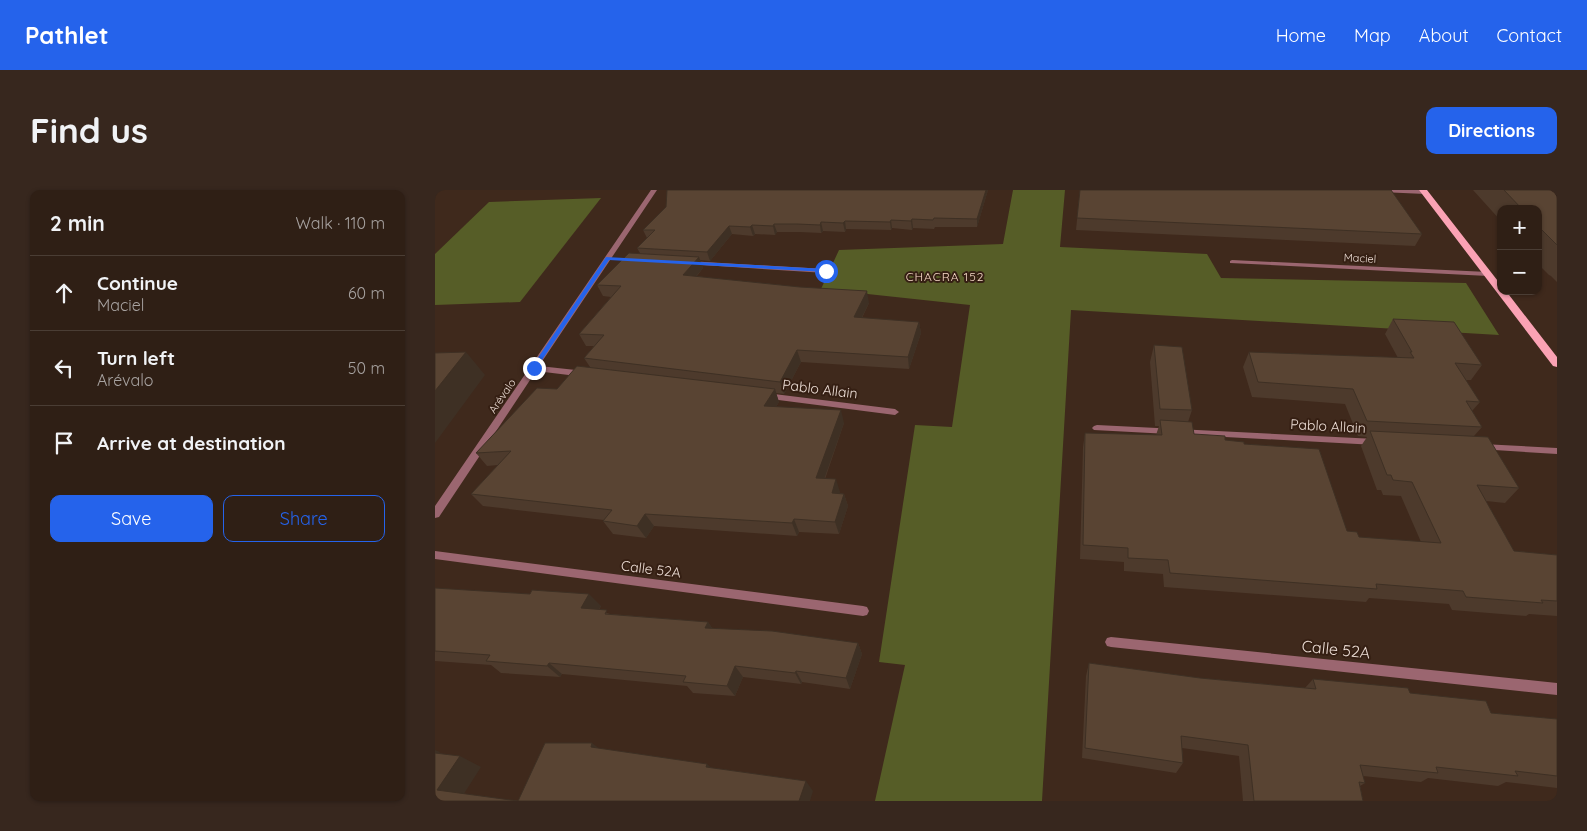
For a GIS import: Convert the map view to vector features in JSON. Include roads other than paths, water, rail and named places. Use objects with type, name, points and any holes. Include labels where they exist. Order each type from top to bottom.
[{"type":"main road","points":[[1424,191],[1497,286]]},
{"type":"main road","points":[[1504,295],[1557,364]]},
{"type":"street","name":"Arévalo","points":[[435,514],[653,190]]},
{"type":"street","points":[[1381,190],[1424,191]]},
{"type":"street","points":[[607,259],[617,259]]},
{"type":"street","points":[[677,262],[826,271]]},
{"type":"street","name":"Maciel","points":[[1232,262],[1488,274]]},
{"type":"street","points":[[534,368],[593,375]]},
{"type":"street","name":"Pablo Allain","points":[[758,395],[895,412]]},
{"type":"street","name":"Pablo Allain","points":[[1097,428],[1391,443]]},
{"type":"street","points":[[1469,446],[1557,451]]},
{"type":"street","name":"Calle 52A","points":[[435,555],[863,611]]},
{"type":"street","name":"Calle 52A","points":[[1111,642],[1557,689]]},
{"type":"district","name":"CHACRA 152","points":[[945,277]]}]
